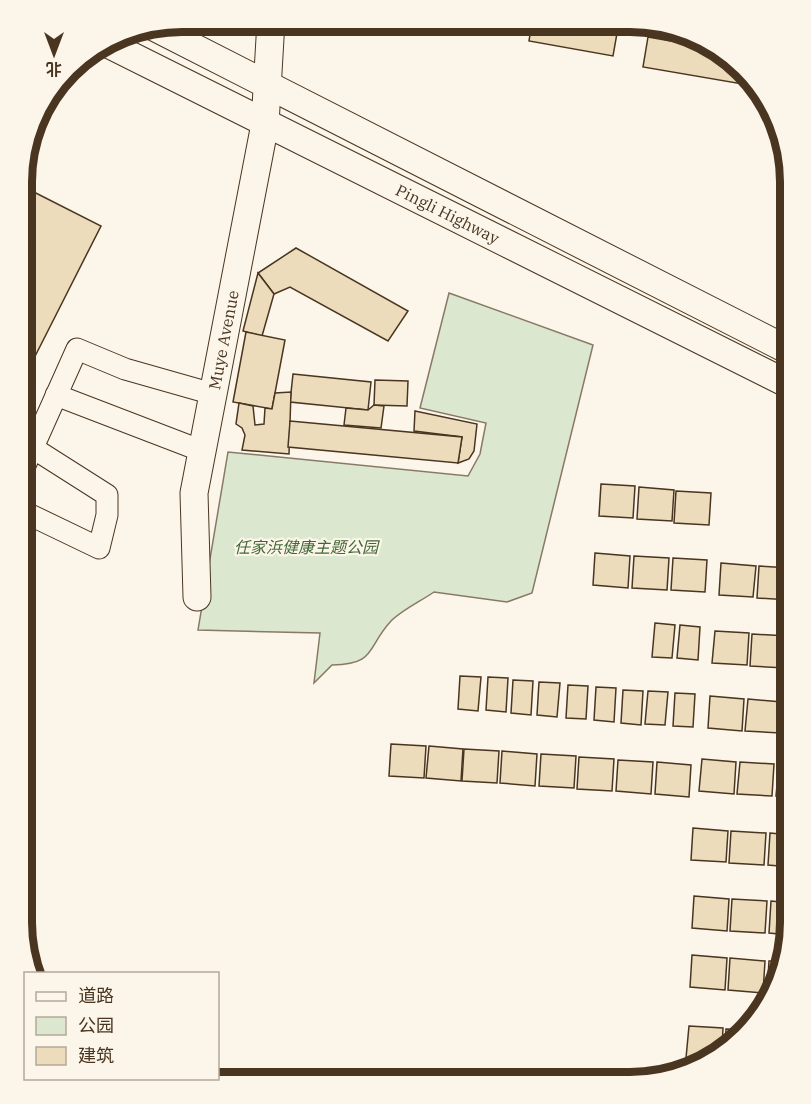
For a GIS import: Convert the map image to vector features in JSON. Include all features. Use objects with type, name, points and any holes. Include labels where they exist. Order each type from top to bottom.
[{"type":"main road","name":"Muye Avenue","points":[[197,597],[194,493],[265,124],[271,32]]},
{"type":"main road","name":"Muye Avenue","points":[[269,87],[286,32]]},
{"type":"main road","name":"Pingli Highway","points":[[165,33],[780,346]]},
{"type":"main road","name":"Pingli Highway","points":[[114,47],[780,380]]},
{"type":"lane","points":[[32,516],[99,548],[107,515],[107,495],[33,448],[76,349],[125,369],[213,394]]},
{"type":"lane","points":[[56,395],[202,452]]},
{"type":"green space","name":"任家浜健康主题公园","points":[[449,293],[593,345],[532,593],[507,602],[434,592],[391,621],[364,658],[357,662],[332,665],[314,683],[320,633],[198,630],[228,452],[468,476],[480,454],[486,423],[420,408]]},
{"type":"building","points":[[530,32],[617,32],[613,56],[529,41]]},
{"type":"building","points":[[648,37],[690,44],[721,62],[744,84],[643,67]]},
{"type":"building","points":[[32,191],[101,226],[32,362]]},
{"type":"building","points":[[296,248],[408,311],[388,341],[290,287],[274,294],[258,273]]},
{"type":"building","points":[[258,273],[274,294],[262,336],[243,331]]},
{"type":"building","points":[[246,332],[285,340],[272,409],[233,402]]},
{"type":"building","points":[[293,374],[371,382],[368,410],[290,402]]},
{"type":"building","points":[[375,380],[408,381],[407,406],[374,405]]},
{"type":"building","points":[[291,392],[289,454],[242,450],[245,435],[242,428],[236,424],[239,403],[253,406],[255,425],[264,424],[265,408],[272,409],[275,393]]},
{"type":"building","points":[[374,405],[384,406],[381,428],[344,425],[346,408],[368,410]]},
{"type":"building","points":[[415,411],[477,424],[474,451],[469,459],[458,463],[462,437],[414,431]]},
{"type":"building","points":[[290,421],[462,437],[458,463],[288,447]]},
{"type":"building","points":[[601,484],[635,486],[633,518],[599,516]]},
{"type":"building","points":[[639,487],[674,490],[672,521],[637,519]]},
{"type":"building","points":[[676,491],[711,493],[709,525],[674,523]]},
{"type":"building","points":[[595,553],[630,556],[628,588],[593,585]]},
{"type":"building","points":[[634,556],[669,558],[667,590],[632,588]]},
{"type":"building","points":[[673,558],[707,560],[705,592],[671,590]]},
{"type":"building","points":[[721,563],[756,566],[753,597],[719,595]]},
{"type":"building","points":[[759,566],[779,567],[779,599],[757,598]]},
{"type":"building","points":[[655,623],[675,625],[672,658],[652,657]]},
{"type":"building","points":[[680,625],[700,627],[698,660],[677,658]]},
{"type":"building","points":[[715,631],[749,633],[747,665],[712,663]]},
{"type":"building","points":[[752,634],[779,636],[779,668],[750,666]]},
{"type":"building","points":[[460,676],[481,677],[478,711],[458,709]]},
{"type":"building","points":[[488,677],[508,678],[506,712],[486,710]]},
{"type":"building","points":[[513,680],[533,681],[531,715],[511,713]]},
{"type":"building","points":[[539,682],[560,683],[557,717],[537,715]]},
{"type":"building","points":[[568,685],[588,686],[586,719],[566,718]]},
{"type":"building","points":[[596,687],[616,688],[614,722],[594,720]]},
{"type":"building","points":[[623,690],[643,691],[641,725],[621,723]]},
{"type":"building","points":[[648,691],[668,692],[665,725],[645,724]]},
{"type":"building","points":[[675,693],[695,694],[693,727],[673,726]]},
{"type":"building","points":[[710,696],[744,699],[742,731],[708,728]]},
{"type":"building","points":[[748,699],[779,702],[779,733],[745,731]]},
{"type":"building","points":[[391,744],[426,746],[424,778],[389,776]]},
{"type":"building","points":[[429,746],[463,749],[461,781],[426,778]]},
{"type":"building","points":[[464,749],[499,751],[497,783],[462,781]]},
{"type":"building","points":[[502,751],[537,754],[535,786],[500,783]]},
{"type":"building","points":[[541,754],[576,756],[574,788],[539,786]]},
{"type":"building","points":[[579,757],[614,759],[612,791],[577,789]]},
{"type":"building","points":[[702,759],[736,762],[734,794],[699,791]]},
{"type":"building","points":[[618,760],[653,762],[651,794],[616,791]]},
{"type":"building","points":[[657,762],[691,765],[689,797],[655,794]]},
{"type":"building","points":[[740,762],[774,764],[772,796],[737,794]]},
{"type":"building","points":[[779,764],[779,764],[779,796],[776,796]]},
{"type":"building","points":[[693,828],[728,831],[726,862],[691,860]]},
{"type":"building","points":[[731,831],[766,833],[764,865],[729,863]]},
{"type":"building","points":[[770,833],[779,834],[779,866],[768,865]]},
{"type":"building","points":[[694,896],[729,899],[727,931],[692,928]]},
{"type":"building","points":[[732,899],[767,901],[765,933],[730,931]]},
{"type":"building","points":[[771,901],[779,902],[779,934],[769,933]]},
{"type":"building","points":[[692,955],[727,958],[725,990],[690,987]]},
{"type":"building","points":[[730,958],[765,961],[762,993],[728,990]]},
{"type":"building","points":[[769,961],[775,961],[772,971],[768,980]]},
{"type":"building","points":[[689,1026],[723,1028],[722,1040],[696,1057],[686,1058]]},
{"type":"building","points":[[726,1029],[734,1030],[729,1035],[725,1038]]}]
